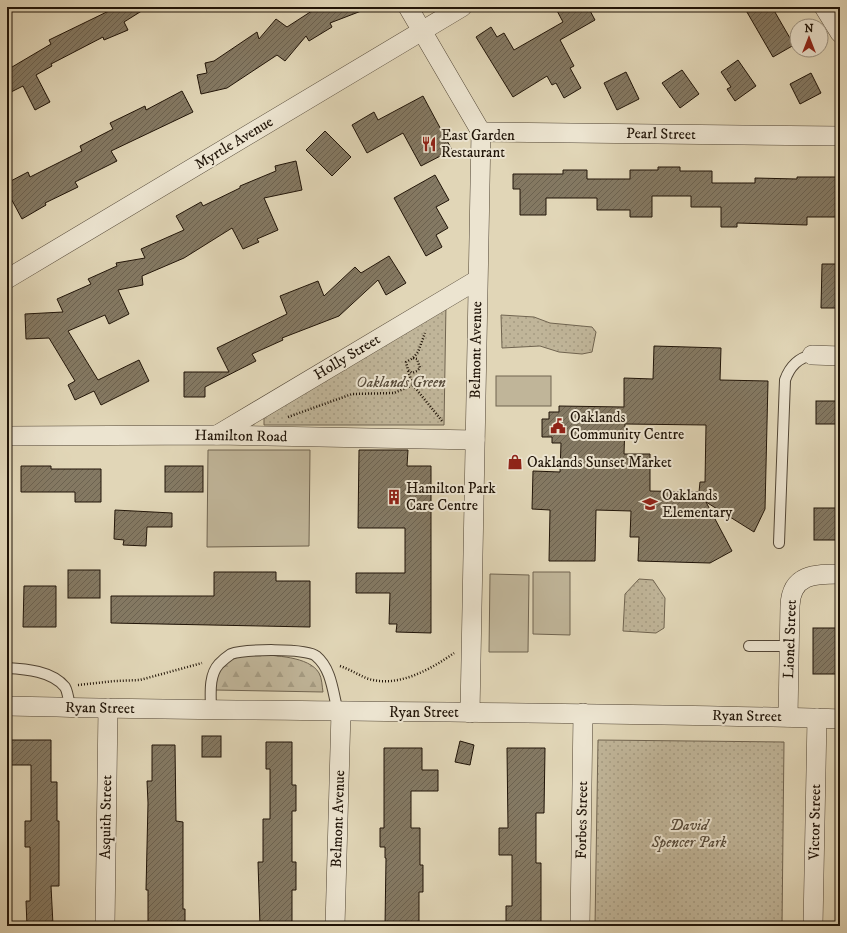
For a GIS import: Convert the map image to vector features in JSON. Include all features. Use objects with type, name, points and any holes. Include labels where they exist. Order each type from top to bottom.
[{"type":"street","points":[[408,7],[481,132]]},
{"type":"street","name":"Myrtle Avenue","points":[[7,279],[462,7]]},
{"type":"street","points":[[824,7],[840,33]]},
{"type":"street","name":"Pearl Street","points":[[481,132],[840,136]]},
{"type":"street","name":"Belmont Avenue","points":[[470,713],[481,132]]},
{"type":"street","name":"Holly Street","points":[[217,435],[477,280]]},
{"type":"street","points":[[812,355],[840,356]]},
{"type":"street","name":"Hamilton Road","points":[[7,436],[217,435],[475,440]]},
{"type":"street","name":"Lionel Street","points":[[788,717],[790,598],[797,585],[811,575],[840,574]]},
{"type":"street","name":"Ryan Street","points":[[7,706],[211,711],[583,713],[840,719]]},
{"type":"street","name":"Asquith Street","points":[[104,926],[108,708]]},
{"type":"street","name":"Belmont Avenue","points":[[335,926],[339,712]]},
{"type":"street","name":"Forbes Street","points":[[580,926],[583,713]]},
{"type":"street","name":"Victor Street","points":[[813,926],[817,718]]},
{"type":"lane","points":[[780,544],[785,380],[793,364],[812,355]]},
{"type":"lane","points":[[748,646],[788,646]]},
{"type":"lane","points":[[211,711],[211,684],[218,664],[231,654],[248,651],[300,652],[315,655],[325,666],[330,677],[339,712]]},
{"type":"lane","points":[[7,668],[29,669],[56,679],[66,688],[70,708]]},
{"type":"path","points":[[408,370],[412,373],[417,371],[420,364],[417,359],[410,359],[406,362],[408,370],[413,385],[444,423]]},
{"type":"path","points":[[274,436],[285,418],[352,394],[394,393],[413,385]]},
{"type":"path","points":[[325,666],[338,666],[366,678],[380,681],[394,681],[433,667],[472,638]]},
{"type":"path","points":[[66,688],[115,681],[140,680],[185,666],[222,662]]},
{"type":"green space","name":"Oaklands Green","points":[[446,304],[444,425],[264,425],[264,415]]},
{"type":"green space","points":[[501,315],[534,317],[550,323],[592,327],[596,332],[592,352],[582,354],[559,352],[540,346],[502,348]]},
{"type":"green space","points":[[496,376],[551,376],[551,406],[496,406]]},
{"type":"green space","points":[[208,450],[310,450],[309,546],[207,547]]},
{"type":"green space","points":[[533,572],[570,572],[570,635],[533,634]]},
{"type":"green space","points":[[490,574],[529,575],[528,652],[489,652]]},
{"type":"green space","points":[[639,579],[653,580],[665,598],[664,628],[656,633],[623,631],[625,594]]},
{"type":"green space","points":[[257,654],[291,658],[314,667],[319,673],[323,692],[214,690],[219,673],[227,662],[240,657]]},
{"type":"green space","name":"David Spencer Park","points":[[598,740],[784,742],[782,926],[595,926]]},
{"type":"building","points":[[117,7],[148,7],[124,22],[128,30],[104,40],[103,37],[51,64],[52,66],[36,75],[50,102],[35,110],[23,86],[7,94],[7,70],[51,44],[49,40]]},
{"type":"building","points":[[318,7],[369,8],[330,23],[332,27],[309,41],[306,36],[285,61],[277,55],[227,88],[201,94],[197,75],[207,73],[205,63],[214,61],[257,32],[259,39],[276,19],[287,27]]},
{"type":"building","points":[[555,7],[588,7],[595,20],[560,40],[574,66],[570,68],[581,88],[564,98],[556,83],[552,85],[547,76],[513,97],[476,37],[491,27],[497,37],[504,33],[514,50],[563,22]]},
{"type":"building","points":[[744,7],[772,7],[789,36],[789,48],[773,57]]},
{"type":"building","points":[[738,60],[756,86],[735,101],[727,89],[731,87],[721,72]]},
{"type":"building","points":[[682,70],[699,94],[680,108],[662,83]]},
{"type":"building","points":[[626,72],[639,99],[617,110],[604,83]]},
{"type":"building","points":[[811,73],[821,93],[800,104],[790,84]]},
{"type":"building","points":[[182,91],[193,112],[111,151],[117,161],[75,182],[78,187],[45,203],[46,205],[22,219],[7,191],[7,183],[28,172],[30,177],[82,151],[80,146],[113,129],[110,123],[145,106],[146,110]]},
{"type":"building","points":[[423,96],[452,150],[421,166],[403,133],[367,153],[352,125],[374,112],[378,120]]},
{"type":"building","points":[[325,131],[351,157],[332,176],[306,150]]},
{"type":"building","points":[[296,161],[302,190],[264,198],[278,230],[257,239],[259,242],[243,249],[232,228],[184,258],[142,276],[143,285],[118,290],[129,314],[109,324],[105,315],[68,331],[98,380],[139,360],[149,381],[101,405],[94,391],[75,400],[68,385],[75,381],[49,338],[26,339],[25,314],[63,312],[57,299],[91,284],[88,279],[117,266],[116,263],[145,258],[141,249],[184,230],[176,216],[201,202],[203,206],[240,188],[240,186],[276,171],[275,166]]},
{"type":"building","points":[[658,167],[680,167],[680,171],[712,171],[712,183],[755,183],[755,178],[797,179],[797,177],[840,177],[840,217],[807,217],[807,225],[737,223],[737,227],[721,227],[721,207],[691,207],[691,196],[652,196],[652,217],[630,217],[630,210],[597,210],[597,198],[546,198],[546,215],[520,215],[520,189],[513,189],[513,174],[563,174],[563,170],[587,170],[587,179],[630,179],[630,170],[658,170]]},
{"type":"building","points":[[435,175],[449,200],[436,207],[448,228],[436,235],[442,247],[426,256],[394,198]]},
{"type":"building","points":[[389,256],[406,283],[386,295],[378,280],[339,316],[282,338],[283,340],[252,354],[256,361],[205,387],[205,397],[184,397],[184,372],[229,372],[217,348],[287,314],[280,296],[318,281],[324,296],[355,267],[361,273]]},
{"type":"building","points":[[822,264],[840,264],[840,308],[821,308]]},
{"type":"building","points":[[654,346],[721,348],[720,380],[768,381],[765,509],[754,532],[706,502],[732,551],[710,563],[638,561],[639,537],[630,537],[631,511],[596,510],[595,561],[549,561],[550,510],[532,509],[533,471],[560,472],[561,443],[552,443],[552,437],[542,437],[542,419],[549,419],[549,412],[559,412],[559,406],[624,407],[624,378],[653,379]],"holes":[[[625,424],[706,425],[705,482],[700,482],[699,492],[650,491],[650,454],[624,454]]]},
{"type":"building","points":[[816,401],[840,401],[840,424],[816,424]]},
{"type":"building","points":[[359,450],[408,450],[407,466],[431,466],[431,633],[396,632],[397,624],[389,624],[390,593],[356,593],[356,573],[405,573],[405,528],[358,528]]},
{"type":"building","points":[[21,466],[51,466],[51,469],[101,469],[101,502],[75,502],[75,492],[21,492]]},
{"type":"building","points":[[165,466],[203,466],[203,492],[165,492]]},
{"type":"building","points":[[814,508],[836,508],[836,540],[814,540]]},
{"type":"building","points":[[115,510],[172,513],[172,527],[147,527],[146,546],[123,545],[124,540],[114,539]]},
{"type":"building","points":[[68,570],[100,570],[100,598],[68,598]]},
{"type":"building","points":[[214,572],[276,572],[276,581],[310,581],[310,627],[111,623],[111,596],[214,596]]},
{"type":"building","points":[[24,586],[56,586],[56,627],[23,627]]},
{"type":"building","points":[[813,628],[837,628],[837,674],[813,674]]},
{"type":"building","points":[[202,736],[221,736],[221,757],[202,757]]},
{"type":"building","points":[[8,740],[51,740],[51,782],[57,782],[57,821],[59,821],[59,886],[51,886],[53,925],[27,926],[26,901],[30,901],[30,847],[25,847],[25,821],[31,821],[31,765],[8,765]]},
{"type":"building","points":[[460,741],[474,745],[470,765],[455,762]]},
{"type":"building","points":[[266,742],[292,742],[292,785],[296,785],[296,811],[292,811],[292,862],[296,862],[296,890],[292,890],[292,926],[260,926],[258,862],[263,862],[263,819],[270,819],[270,769],[266,769]]},
{"type":"building","points":[[152,745],[175,745],[176,821],[183,822],[183,909],[185,909],[185,926],[148,926],[148,890],[146,890],[148,803],[147,781],[152,781]]},
{"type":"building","points":[[384,748],[422,748],[422,770],[438,770],[438,791],[411,791],[411,828],[420,828],[420,865],[423,865],[423,892],[419,892],[419,926],[385,926],[386,858],[385,847],[380,847],[380,828],[384,828]]},
{"type":"building","points":[[507,748],[545,748],[544,813],[536,813],[536,863],[541,863],[541,926],[506,926],[506,906],[512,906],[512,855],[499,855],[499,828],[508,828]]},
{"type":"place","name":"East Garden Restaurant","points":[[429,144]]},
{"type":"place","name":"Oaklands Community Centre","points":[[558,426]]},
{"type":"place","name":"Oaklands Sunset Market","points":[[515,462]]},
{"type":"place","name":"Hamilton Park Care Centre","points":[[394,497]]},
{"type":"place","name":"Oaklands Elementary","points":[[650,504]]}]
